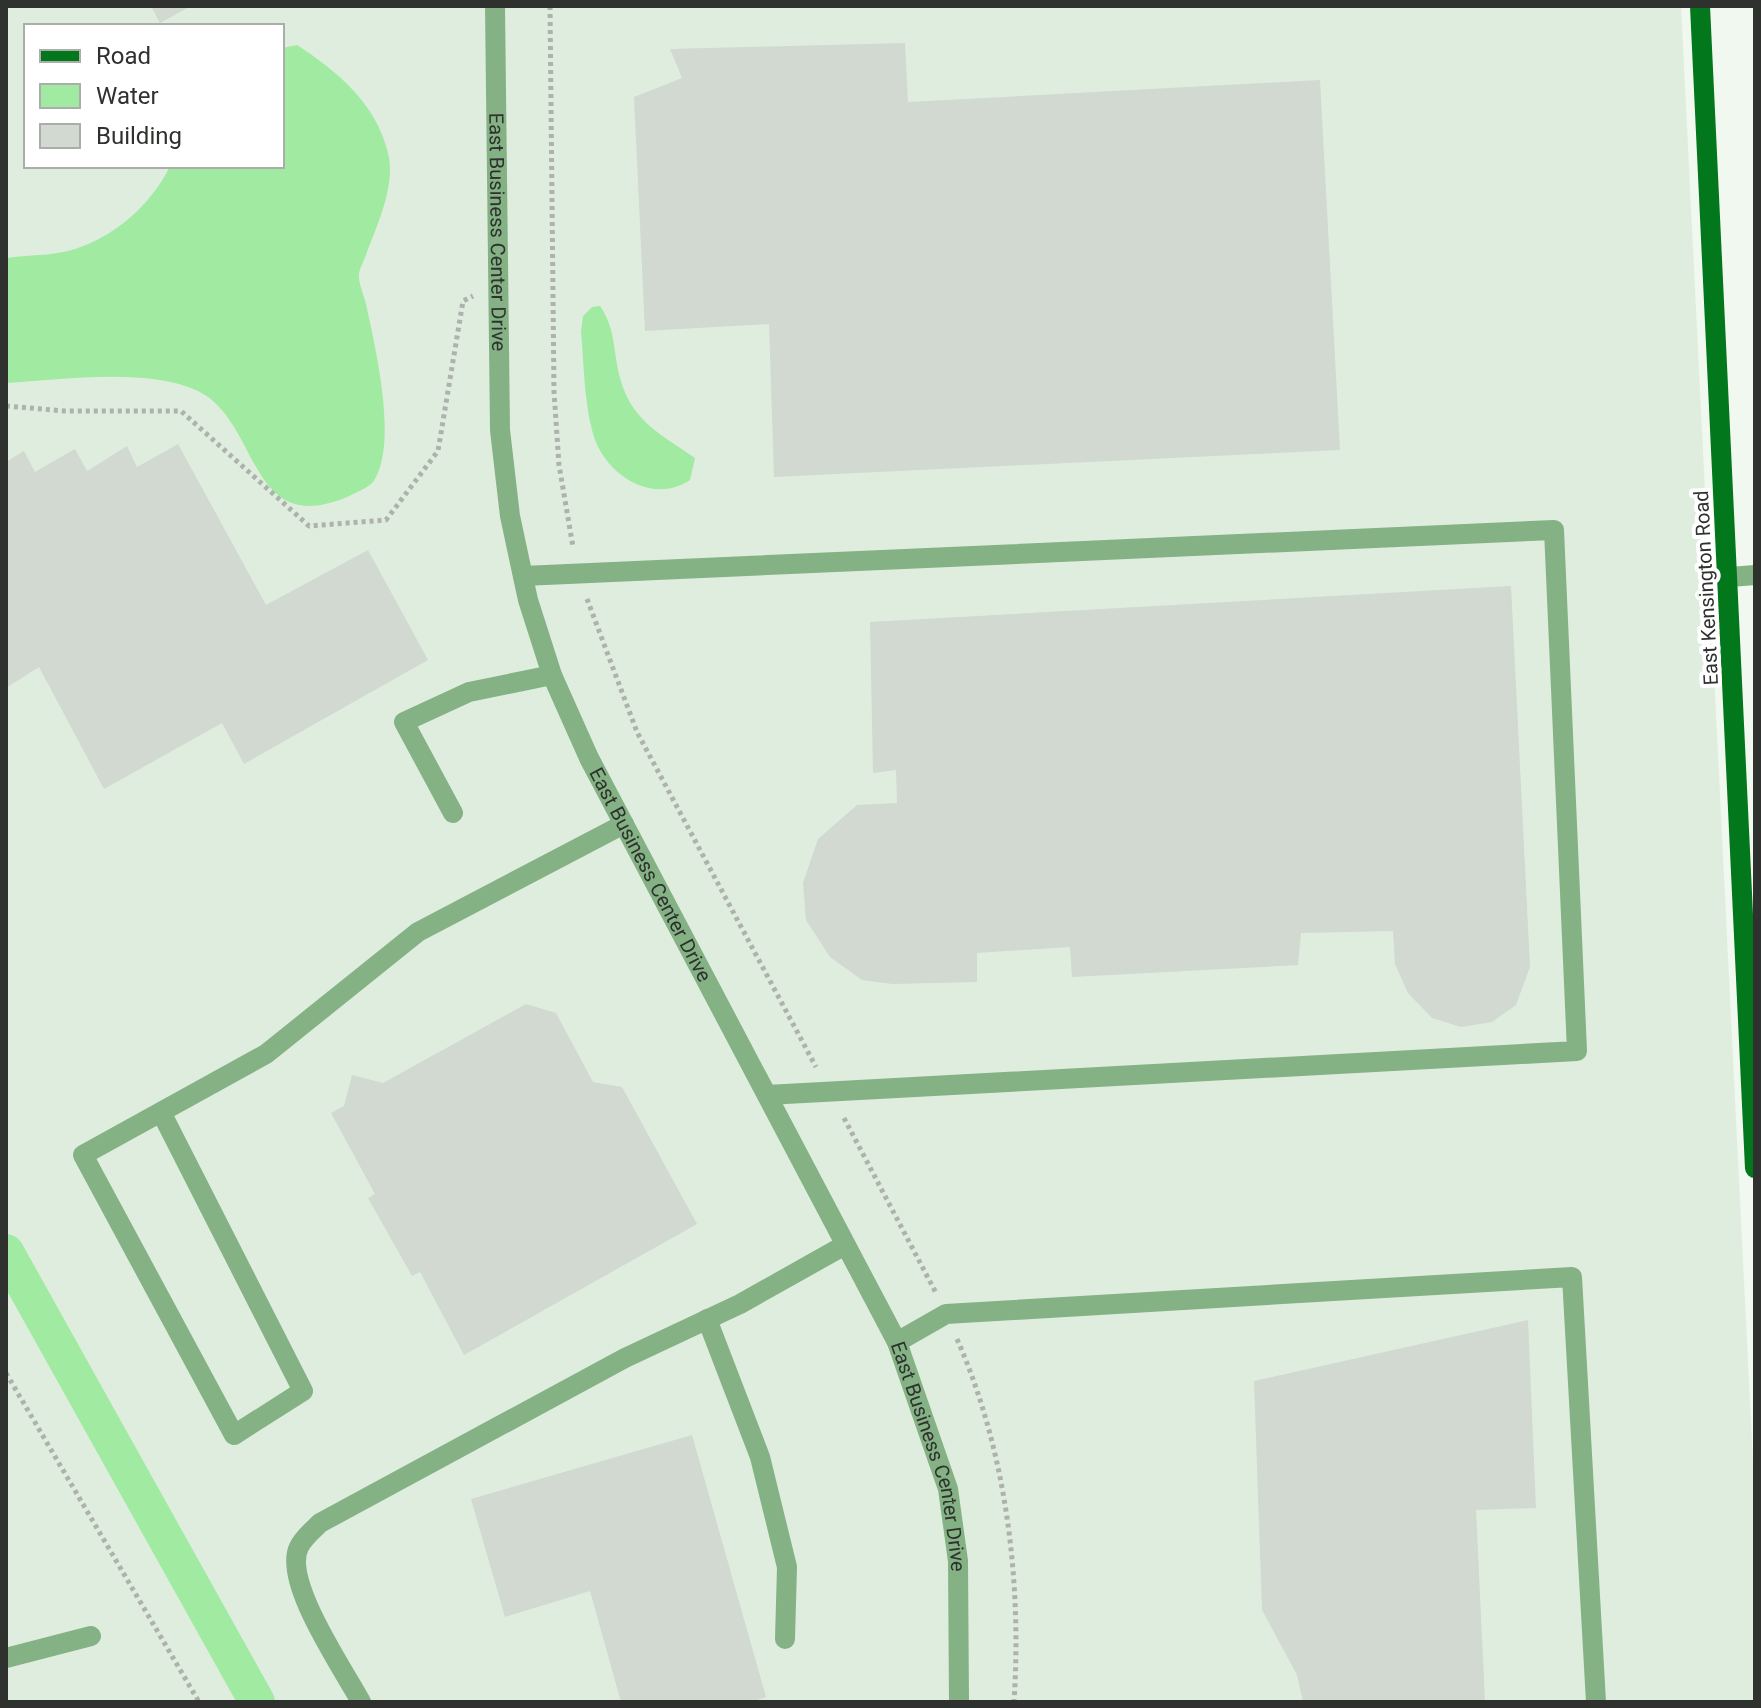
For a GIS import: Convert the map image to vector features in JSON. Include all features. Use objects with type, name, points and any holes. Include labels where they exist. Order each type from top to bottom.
[{"type":"main road","name":"East Kensington Road","points":[[1700,6],[1730,577],[1755,1168]]},
{"type":"street","name":"East Business Center Drive","points":[[495,6],[500,430],[510,516],[523,576],[552,675],[624,824],[897,1342],[948,1489],[958,1561],[959,1702]]},
{"type":"street","points":[[523,576],[1554,530],[1577,1051],[767,1095]]},
{"type":"street","points":[[1730,577],[1755,575]]},
{"type":"street","points":[[453,813],[404,722],[469,692],[552,675]]},
{"type":"street","points":[[161,1112],[303,1391],[234,1435],[83,1155],[266,1054],[418,932],[624,824]]},
{"type":"street","points":[[361,1702],[315,1619],[296,1575],[298,1547],[320,1523],[625,1358],[707,1319],[845,1245]]},
{"type":"street","points":[[897,1342],[946,1314],[1572,1277],[1596,1702]]},
{"type":"street","points":[[707,1319],[760,1457],[787,1567],[785,1639]]},
{"type":"street","points":[[6,1658],[91,1636]]},
{"type":"path","points":[[550,6],[554,405],[559,465],[580,573],[605,655],[637,732],[946,1314],[981,1405],[1003,1494],[1016,1619],[1014,1702]]},
{"type":"path","points":[[6,406],[65,411],[181,411],[309,526],[386,520],[438,451],[463,301],[498,284]]},
{"type":"path","points":[[6,1373],[199,1702]]},
{"type":"shaded area","points":[[6,6],[1681,6],[1755,1504],[1755,1702],[6,1702]]},
{"type":"water","points":[[297,45],[327,66],[353,90],[365,104],[382,135],[390,165],[385,203],[359,274],[383,395],[385,420],[381,465],[373,482],[365,488],[347,497],[314,506],[290,503],[273,490],[234,427],[218,406],[198,391],[154,379],[129,377],[6,383],[6,258],[60,253],[99,239],[141,208],[169,168],[284,168],[284,48]]},
{"type":"water","points":[[600,306],[609,323],[620,378],[632,406],[649,426],[695,458],[690,480],[675,487],[644,487],[630,481],[617,472],[597,446],[587,406],[581,332],[583,316],[592,307]]},
{"type":"building","points":[[151,6],[191,6],[160,23]]},
{"type":"building","points":[[905,43],[908,102],[1320,80],[1340,450],[774,477],[769,324],[645,331],[634,97],[682,78],[670,49]]},
{"type":"building","points":[[178,444],[266,605],[368,550],[428,660],[244,764],[222,723],[104,789],[39,667],[6,688],[6,462],[24,451],[35,472],[75,449],[87,471],[127,446],[137,467]]},
{"type":"building","points":[[1511,586],[1530,967],[1516,1005],[1492,1022],[1461,1027],[1432,1018],[1408,993],[1395,964],[1393,931],[1301,933],[1298,965],[1072,977],[1070,947],[977,953],[977,982],[892,984],[862,980],[830,957],[806,920],[803,883],[818,839],[857,805],[897,803],[896,770],[873,773],[870,622]]},
{"type":"building","points":[[526,1004],[556,1013],[593,1082],[622,1087],[697,1224],[464,1355],[420,1272],[412,1276],[368,1198],[375,1194],[331,1113],[344,1106],[352,1075],[383,1083]]},
{"type":"building","points":[[1528,1320],[1536,1508],[1476,1510],[1485,1702],[1303,1702],[1297,1675],[1262,1610],[1254,1381]]},
{"type":"building","points":[[692,1435],[766,1697],[751,1702],[621,1702],[590,1591],[505,1617],[471,1499]]},
{"type":"waterway","points":[[6,1252],[257,1702]]}]
